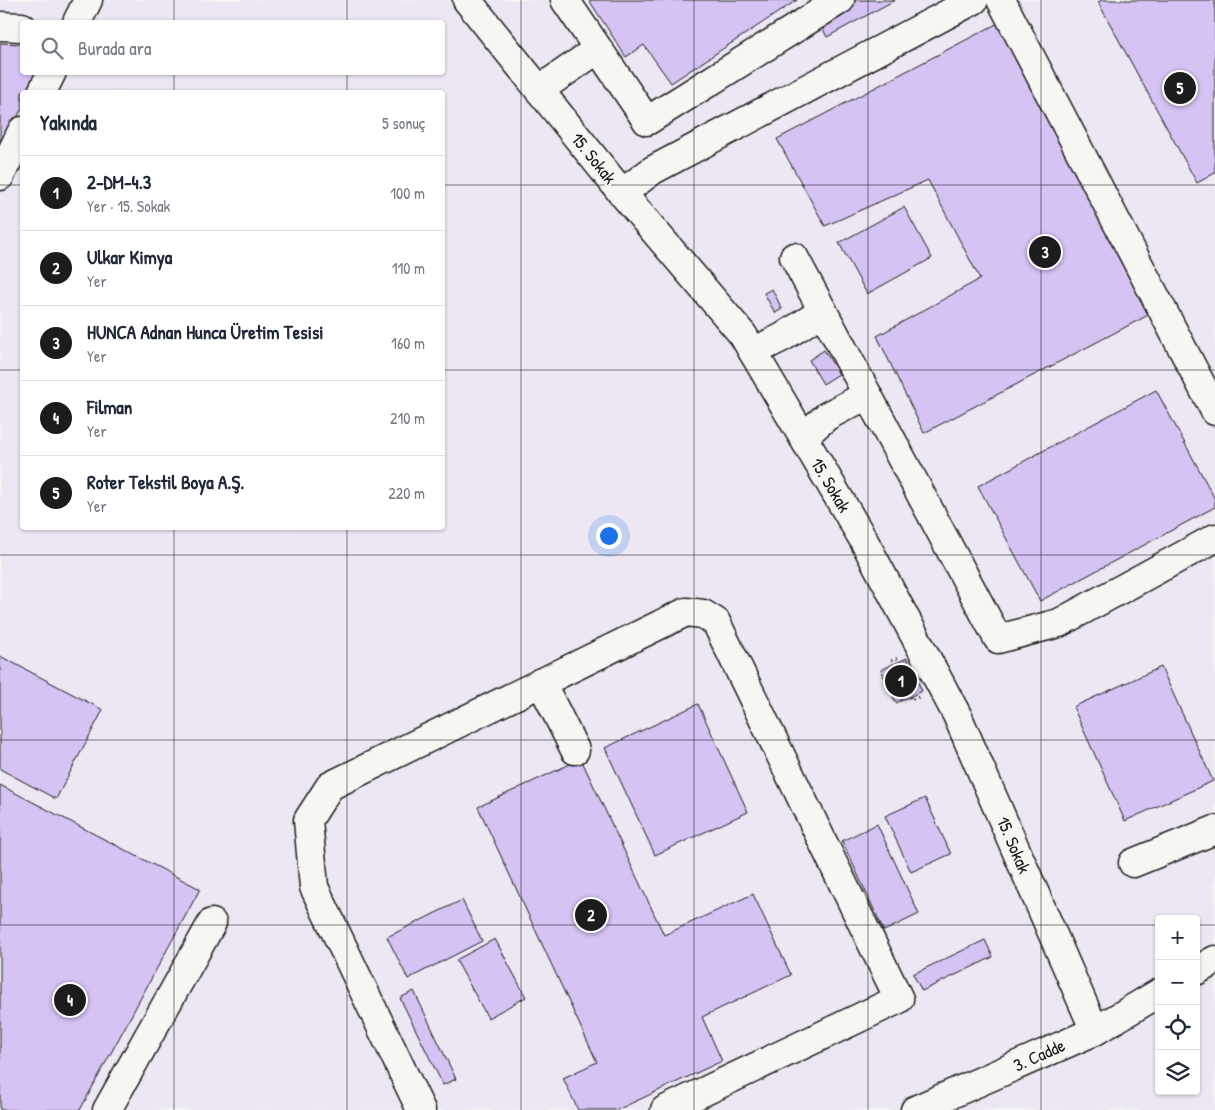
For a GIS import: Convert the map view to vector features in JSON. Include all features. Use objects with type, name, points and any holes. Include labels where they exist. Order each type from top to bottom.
[{"type":"street","points":[[78,20],[88,0]]},
{"type":"street","name":"15. Sokak","points":[[467,0],[622,193],[743,335],[864,539],[957,714],[1095,1031]]},
{"type":"street","points":[[565,0],[647,121],[840,0]]},
{"type":"street","points":[[622,193],[653,170],[974,0]]},
{"type":"street","points":[[1001,0],[1215,411]]},
{"type":"street","points":[[0,26],[20,27]]},
{"type":"street","points":[[539,90],[598,49]]},
{"type":"street","points":[[43,90],[50,75]]},
{"type":"street","points":[[0,176],[20,135]]},
{"type":"street","points":[[794,258],[998,639],[1059,623],[1215,538]]},
{"type":"street","points":[[753,352],[783,337],[823,311]]},
{"type":"street","points":[[803,437],[827,416],[867,395]]},
{"type":"street","points":[[422,1110],[314,887],[308,820],[330,786],[686,612],[703,614],[716,622],[899,999],[665,1110]]},
{"type":"street","points":[[542,682],[575,750]]},
{"type":"street","points":[[1133,863],[1215,830]]},
{"type":"street","points":[[107,1110],[212,924]]},
{"type":"street","points":[[1200,969],[1215,960]]},
{"type":"street","name":"3. Cadde","points":[[915,1110],[1095,1031],[1155,995]]},
{"type":"path","points":[[910,697],[911,700],[924,695]]},
{"type":"shaded area","points":[[0,0],[1215,0],[1215,1110],[0,1110]]},
{"type":"building","points":[[589,0],[797,0],[671,83],[644,45],[626,57]]},
{"type":"building","points":[[856,0],[895,0],[827,37],[819,21]]},
{"type":"building","points":[[1102,0],[1215,0],[1215,173],[1197,183],[1098,2]]},
{"type":"building","points":[[1004,20],[1156,311],[924,433],[877,336],[980,279],[928,180],[825,226],[777,139]]},
{"type":"building","points":[[0,43],[20,44],[20,75],[40,75],[32,90],[20,90],[20,112],[0,152]]},
{"type":"building","points":[[904,207],[932,258],[867,294],[839,243]]},
{"type":"building","points":[[772,289],[782,309],[775,313],[764,293]]},
{"type":"building","points":[[824,350],[839,374],[823,384],[809,360]]},
{"type":"building","points":[[1156,390],[1215,499],[1215,507],[1040,601],[978,486]]},
{"type":"building","points":[[0,656],[103,710],[56,799],[0,769]]},
{"type":"building","points":[[907,658],[922,691],[896,703],[881,670]]},
{"type":"building","points":[[1161,667],[1213,781],[1125,821],[1073,707]]},
{"type":"building","points":[[698,704],[748,812],[655,855],[605,748]]},
{"type":"building","points":[[581,759],[664,935],[753,894],[791,975],[702,1017],[722,1061],[617,1110],[578,1110],[563,1078],[597,1062],[478,807]]},
{"type":"building","points":[[0,785],[200,889],[80,1110],[0,1110]]},
{"type":"building","points":[[925,798],[951,854],[911,872],[885,816]]},
{"type":"building","points":[[877,824],[919,914],[884,931],[842,841]]},
{"type":"building","points":[[462,900],[482,941],[408,979],[387,937]]},
{"type":"building","points":[[495,939],[526,997],[488,1018],[456,960]]},
{"type":"building","points":[[985,940],[993,957],[922,991],[913,974]]},
{"type":"building","points":[[414,991],[456,1079],[443,1085],[400,998]]},
{"type":"place","name":"Roter Tekstil Boya A.Ş.","points":[[1180,88]]},
{"type":"place","name":"HUNCA Adnan Hunca Üretim Tesisi","points":[[1045,252]]},
{"type":"place","name":"2-DM-4.3","points":[[901,681]]},
{"type":"place","name":"Ulkar Kimya","points":[[591,915]]},
{"type":"place","name":"Filman","points":[[70,1000]]}]
